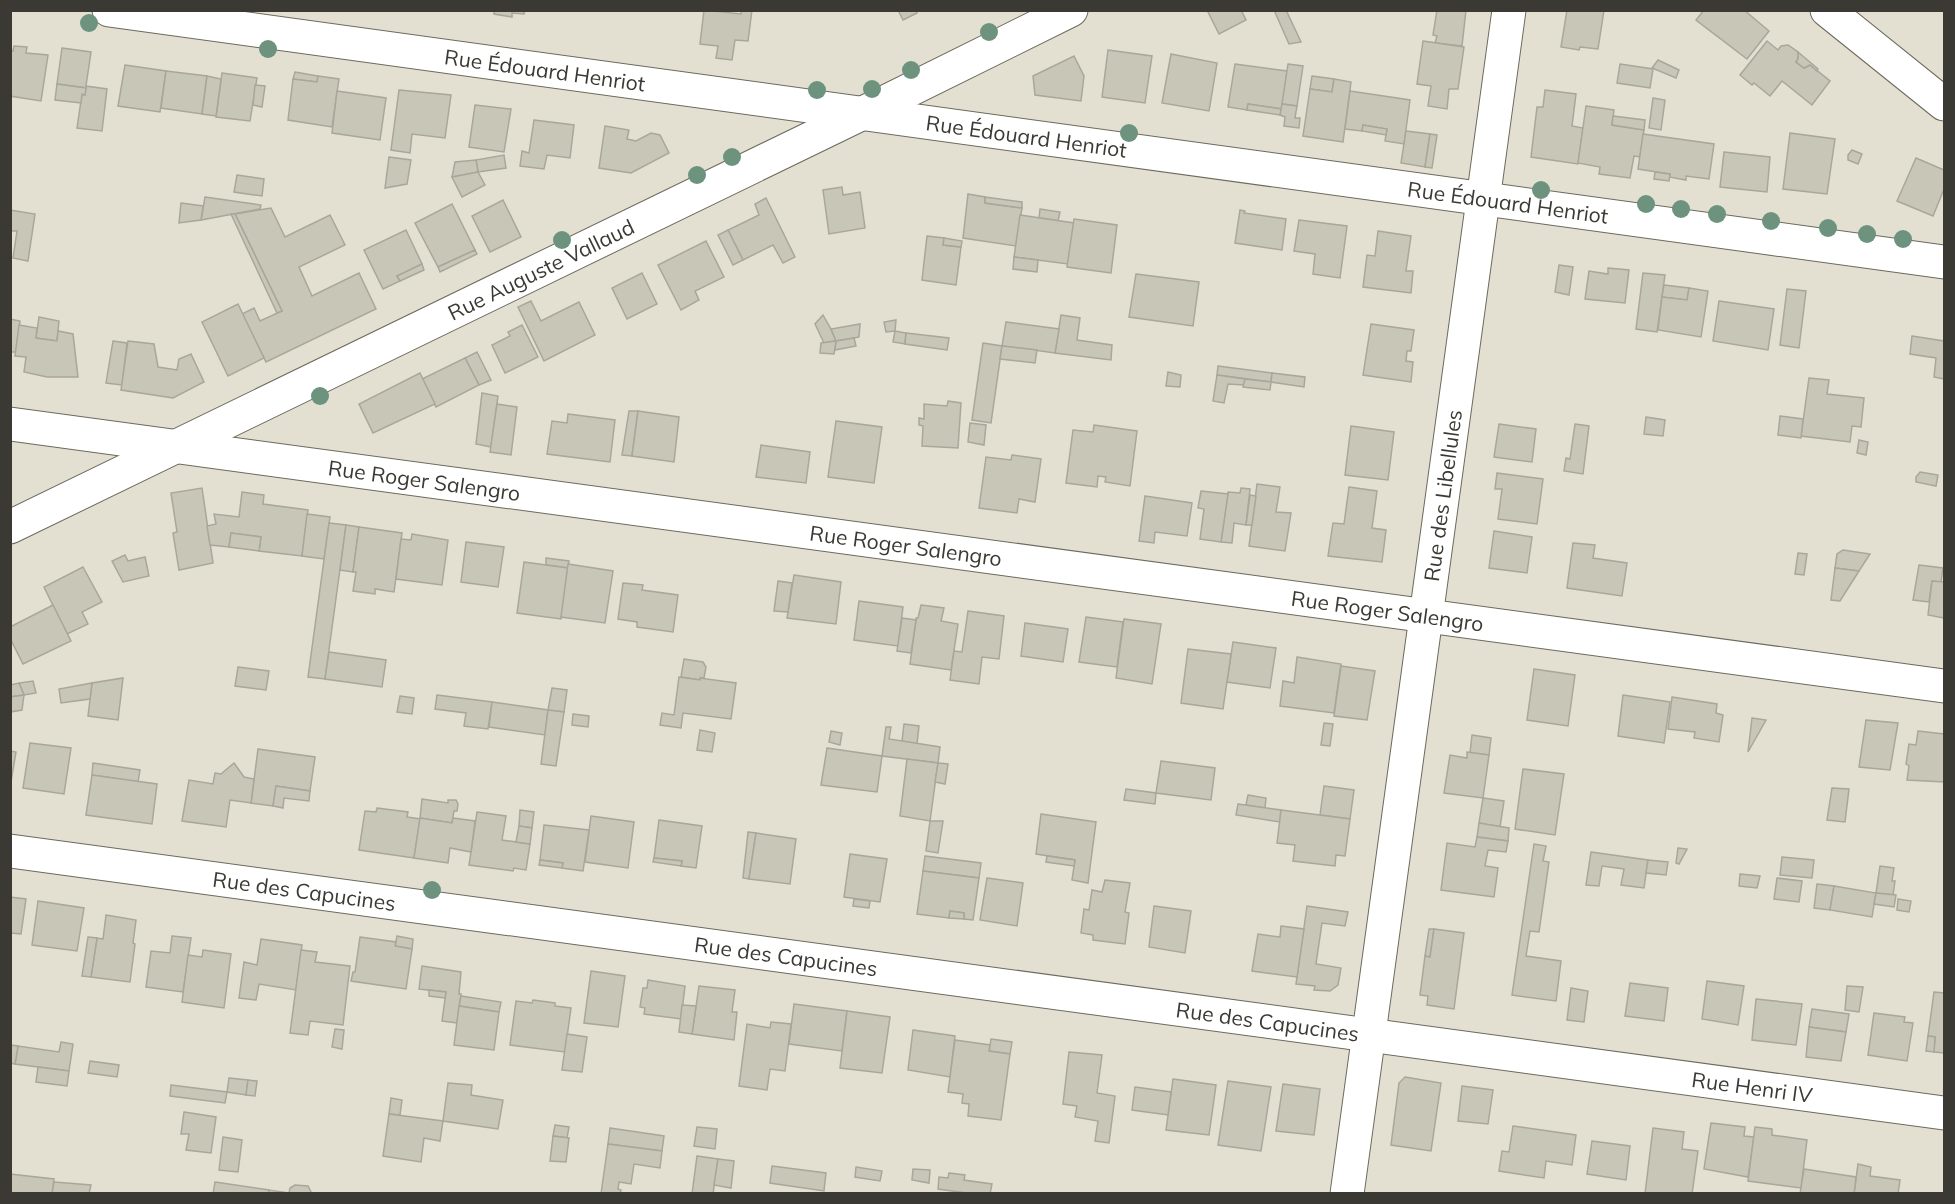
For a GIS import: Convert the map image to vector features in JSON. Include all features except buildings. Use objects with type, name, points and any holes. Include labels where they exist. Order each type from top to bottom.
[{"type":"street","name":"Rue Édouard Henriot","points":[[109,10],[1944,262]]},
{"type":"street","name":"Rue Auguste Vallaud","points":[[10,528],[1071,10]]},
{"type":"street","name":"Rue des Libellules","points":[[1347,1194],[1509,10]]},
{"type":"street","points":[[1827,10],[1944,104]]},
{"type":"street","name":"Rue Roger Salengro","points":[[10,424],[1944,686]]},
{"type":"street","name":"Rue des Capucines","points":[[10,851],[1561,1060]]},
{"type":"street","name":"Rue Henri IV","points":[[1561,1060],[1944,1113]]}]
